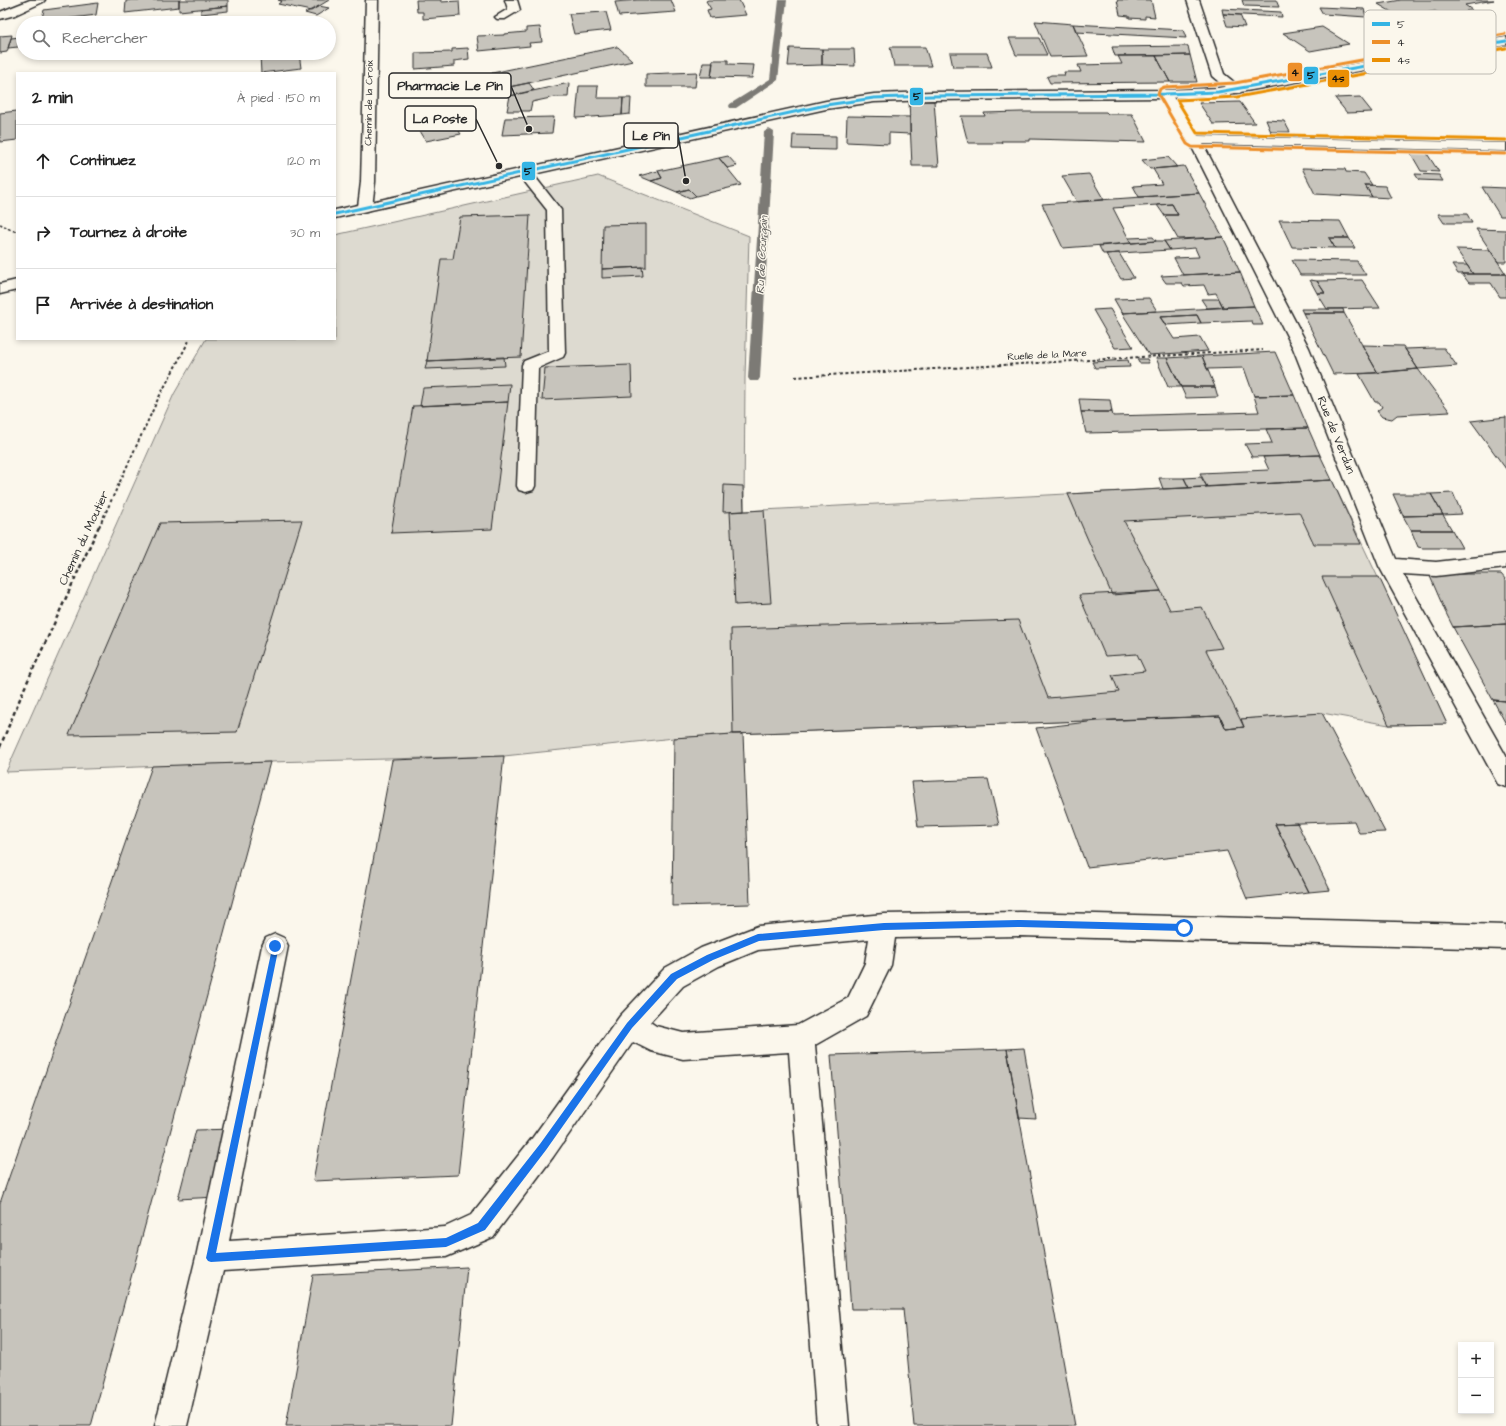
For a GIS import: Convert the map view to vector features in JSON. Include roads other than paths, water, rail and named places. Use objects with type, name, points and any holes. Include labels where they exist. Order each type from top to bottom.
[{"type":"street","points":[[0,16],[11,13],[39,0]]},
{"type":"street","name":"Chemin de la Croix","points":[[365,207],[368,182],[372,0]]},
{"type":"street","points":[[502,17],[514,10],[512,0]]},
{"type":"street","points":[[1193,0],[1218,76],[1236,90]]},
{"type":"street","points":[[336,214],[826,105],[874,98],[931,96],[1165,94],[1236,90],[1364,67]]},
{"type":"street","name":"Rue de Verdun","points":[[1165,94],[1201,151],[1301,348],[1389,566],[1506,777]]},
{"type":"street","points":[[1193,140],[1506,147]]},
{"type":"street","points":[[524,172],[554,210],[557,353],[530,365],[526,486]]},
{"type":"street","points":[[0,289],[16,285]]},
{"type":"street","points":[[1389,566],[1436,569],[1506,561]]},
{"type":"street","points":[[211,1258],[446,1242],[482,1226],[543,1147],[629,1025],[674,977],[710,957],[758,938],[884,926],[1020,924],[1506,937]]},
{"type":"street","points":[[629,1025],[651,1038],[683,1046],[801,1038],[856,1007],[878,965],[884,926]]},
{"type":"street","points":[[171,1426],[211,1258],[275,946]]},
{"type":"street","points":[[801,1038],[833,1426]]},
{"type":"waterway","name":"Ru de Courgain","points":[[733,106],[774,80],[783,0]]},
{"type":"waterway","name":"Ru de Courgain","points":[[754,378],[769,132]]},
{"type":"place","name":"Pharmacie Le Pin","points":[[529,129]]},
{"type":"place","name":"La Poste","points":[[499,166]]},
{"type":"place","name":"Le Pin","points":[[686,181]]}]
